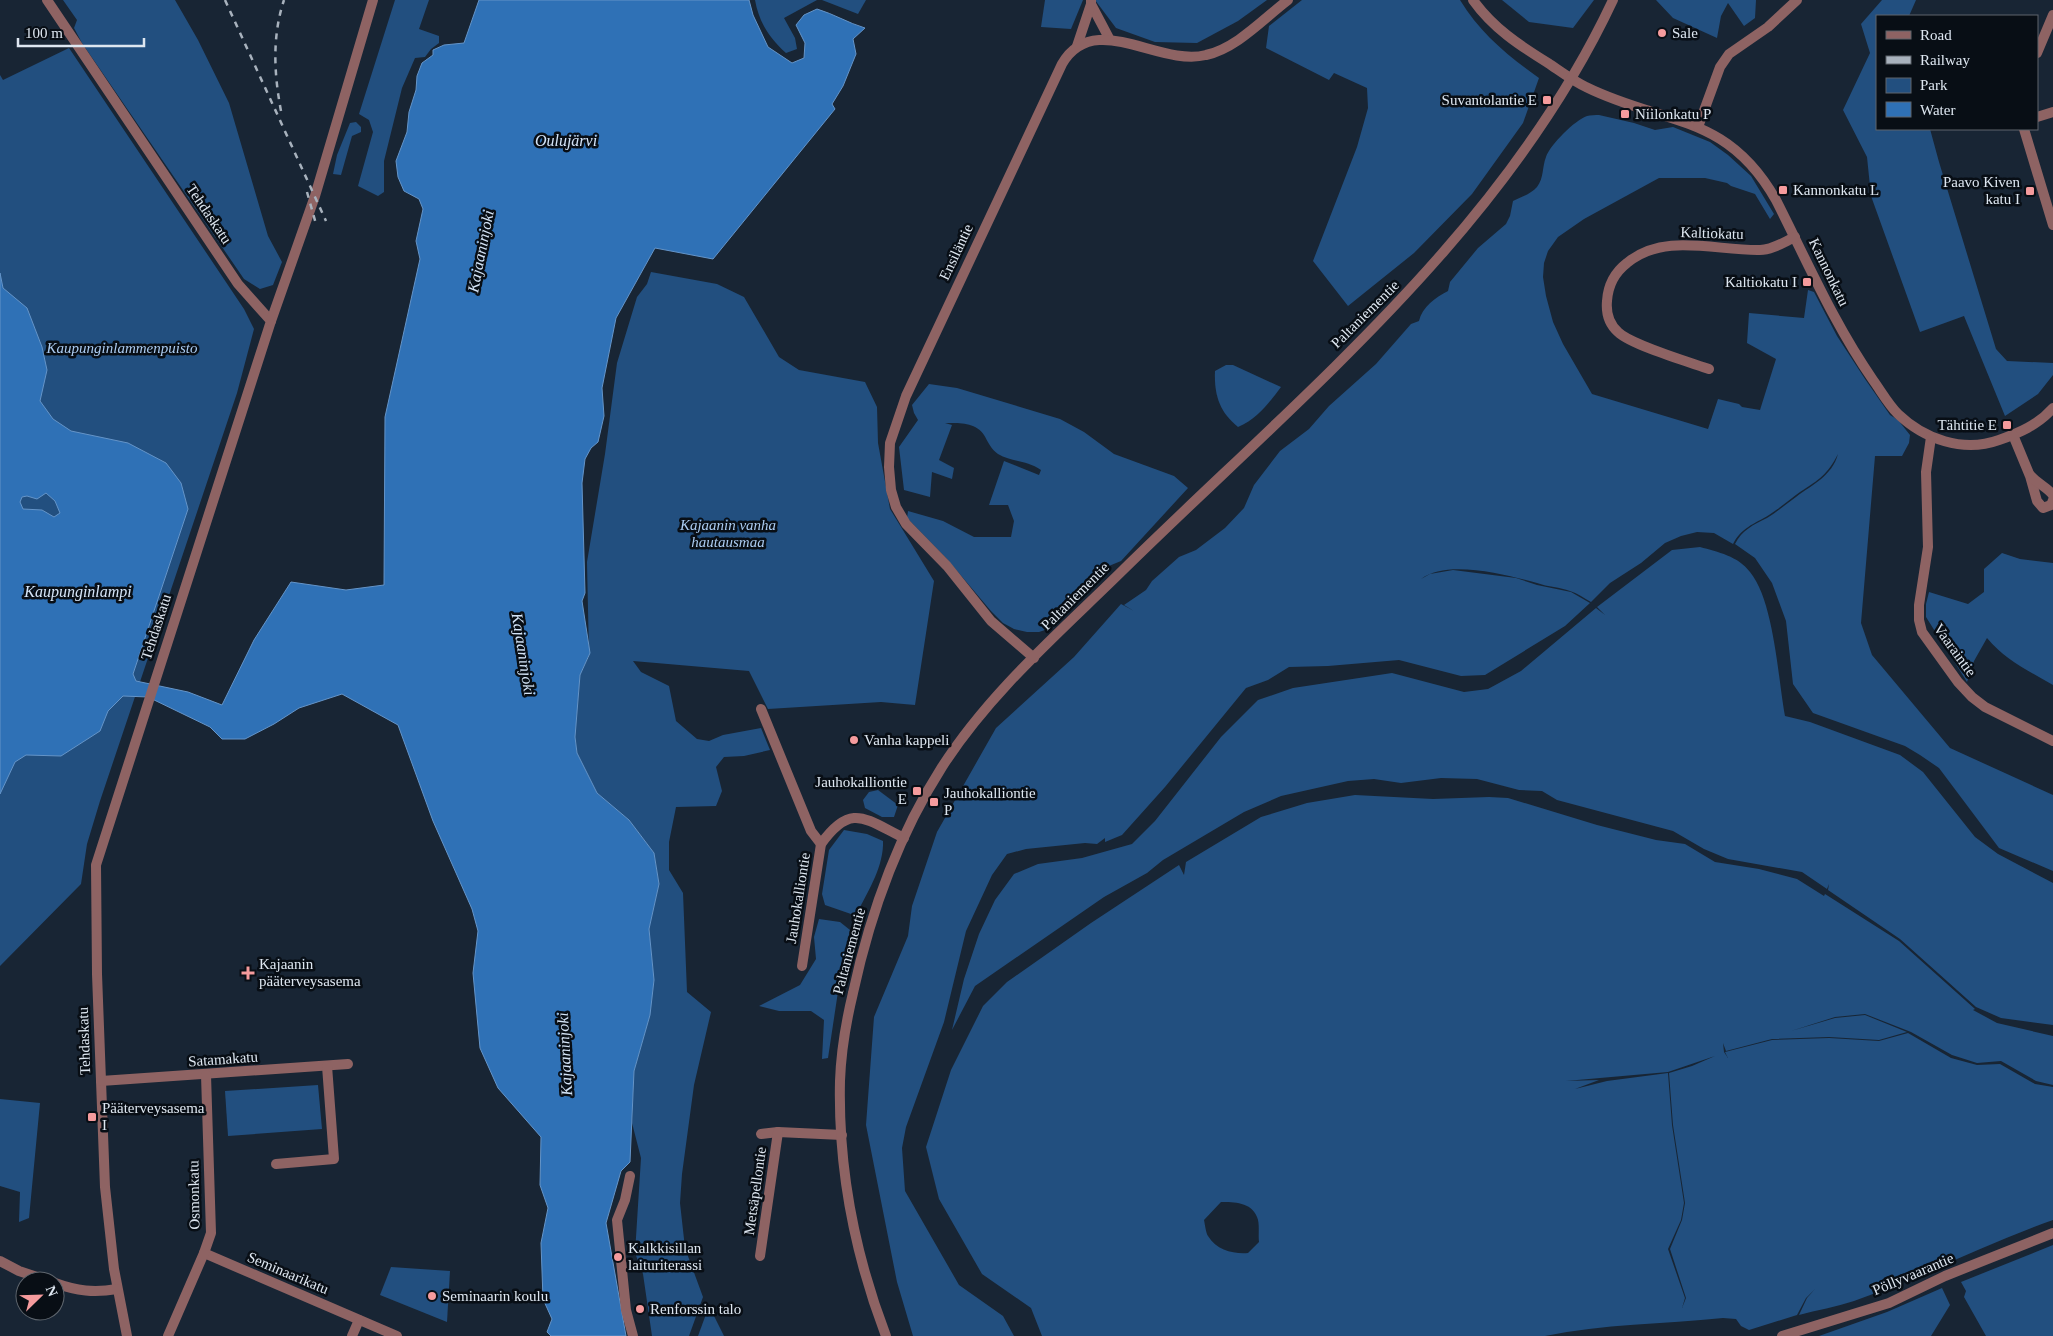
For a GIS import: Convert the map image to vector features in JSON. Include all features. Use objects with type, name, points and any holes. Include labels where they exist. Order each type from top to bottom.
[{"type":"street","name":"Tehdaskatu","points":[[47,0],[238,284],[271,321],[96,865],[95,919],[105,1187],[117,1289],[127,1336]]},
{"type":"street","points":[[271,321],[315,196],[373,0]]},
{"type":"street","points":[[1077,46],[1088,41],[1110,40],[1175,56],[1192,57],[1206,55],[1235,42],[1288,0]]},
{"type":"street","name":"Kannonkatu","points":[[1473,0],[1491,22],[1509,38],[1587,88],[1698,127],[1726,142],[1755,168],[1767,184],[1844,334],[1865,368],[1897,413],[1931,437],[1962,445],[1981,444],[2013,435],[2038,422],[2053,408]]},
{"type":"street","name":"Paltaniementie","points":[[886,1336],[868,1287],[851,1215],[842,1135],[840,1077],[847,1018],[857,972],[875,909],[904,838],[925,796],[966,733],[998,694],[1196,498],[1347,353],[1452,244],[1499,186],[1537,133],[1572,79],[1613,0]]},
{"type":"street","points":[[1698,127],[1720,67],[1729,54],[1768,27],[1797,0]]},
{"type":"street","points":[[1091,2],[1110,40]]},
{"type":"street","points":[[1077,46],[1091,2]]},
{"type":"street","points":[[2038,51],[2053,15]]},
{"type":"street","name":"Ensiläntie","points":[[1034,658],[991,621],[947,566],[906,524],[896,507],[891,490],[889,467],[890,443],[918,368],[1062,64],[1077,46]]},
{"type":"street","points":[[2038,117],[2053,112]]},
{"type":"street","points":[[2024,130],[2053,225]]},
{"type":"street","name":"Kaltiokatu","points":[[1709,369],[1638,343],[1618,333],[1610,322],[1606,308],[1608,289],[1617,271],[1633,258],[1651,249],[1682,245],[1761,250],[1795,237]]},
{"type":"street","points":[[2013,435],[2030,476],[2036,501],[2043,508],[2051,505],[2053,500]]},
{"type":"street","name":"Vaaraintie","points":[[1931,437],[1926,472],[1928,546],[1918,620],[1922,632],[1958,682],[1972,697],[1986,707],[2053,741]]},
{"type":"street","points":[[2030,476],[2053,495]]},
{"type":"street","points":[[761,709],[811,831],[821,844]]},
{"type":"street","name":"Jauhokalliontie","points":[[802,966],[821,844],[833,827],[846,819],[857,816],[904,838]]},
{"type":"street","name":"Satamakatu","points":[[101,1081],[348,1064]]},
{"type":"street","points":[[276,1164],[334,1159],[327,1066]]},
{"type":"street","name":"Osmonkatu","points":[[168,1336],[204,1253],[212,1228],[206,1075]]},
{"type":"street","name":"Metsäpellontie","points":[[761,1134],[778,1132],[842,1135]]},
{"type":"street","name":"Metsäpellontie","points":[[760,1256],[778,1132]]},
{"type":"street","points":[[630,1176],[625,1200],[617,1220],[626,1310],[633,1336]]},
{"type":"street","name":"Pöllyvaarantie","points":[[1782,1336],[1889,1303],[1945,1276],[2053,1233]]},
{"type":"street","name":"Seminaarikatu","points":[[204,1253],[397,1336]]},
{"type":"street","points":[[0,1261],[22,1271]]},
{"type":"street","points":[[65,1287],[76,1291],[89,1292],[117,1289]]},
{"type":"street","points":[[352,1336],[359,1320]]},
{"type":"green space","points":[[63,0],[175,0],[198,40],[229,103],[268,236],[282,262],[273,285],[260,289],[244,279],[82,43],[74,28],[77,20]]},
{"type":"green space","points":[[395,0],[429,0],[419,29],[439,36],[439,43],[425,57],[415,58],[402,88],[384,161],[384,192],[378,196],[358,186],[373,132],[369,120],[359,114]]},
{"type":"green space","points":[[755,0],[817,0],[784,18],[795,38],[797,49],[786,53],[775,41],[762,22]]},
{"type":"green space","points":[[822,0],[866,0],[858,14]]},
{"type":"green space","points":[[1045,0],[1083,0],[1071,29],[1041,27]]},
{"type":"green space","points":[[1095,0],[1267,0],[1238,21],[1197,43],[1155,42],[1116,28]]},
{"type":"green space","points":[[1302,0],[1460,0],[1476,23],[1495,43],[1539,78],[1523,123],[1472,194],[1414,253],[1348,306],[1313,261],[1357,147],[1368,108],[1367,88],[1334,73],[1329,80],[1266,48],[1269,26]]},
{"type":"green space","points":[[1502,0],[1594,0],[1573,28],[1529,22]]},
{"type":"green space","points":[[1656,0],[1756,0],[1755,18],[1744,26],[1728,3],[1721,16],[1717,38],[1673,18]]},
{"type":"green space","points":[[1882,0],[1916,0],[1909,15],[1876,15],[1876,130],[1930,130],[1996,349],[2007,361],[2053,363],[2053,375],[2038,394],[2005,416],[1964,316],[1920,332],[1871,196],[1867,157],[1843,110],[1870,53],[1861,24]]},
{"type":"green space","name":"Kaupunginlammenpuisto","points":[[69,48],[244,309],[254,329],[237,393],[100,801],[87,844],[81,884],[0,966],[0,75],[3,80]]},
{"type":"green space","points":[[1599,115],[1655,130],[1673,127],[1710,142],[1751,176],[1774,214],[1770,219],[1755,194],[1727,183],[1705,178],[1659,178],[1584,219],[1558,237],[1548,251],[1544,263],[1543,277],[1546,296],[1553,322],[1563,344],[1592,394],[1708,429],[1718,399],[1739,404],[1742,407],[1760,410],[1776,359],[1747,343],[1749,313],[1804,318],[1808,290],[1814,292],[1837,336],[1865,379],[1890,415],[1898,420],[1910,435],[1909,443],[1902,456],[1875,456],[1861,623],[1872,655],[1950,748],[2053,795],[2053,871],[1999,848],[1939,768],[1905,746],[1813,713],[1793,684],[1786,621],[1772,583],[1755,558],[1735,544],[1748,528],[1771,516],[1827,474],[1838,454],[1830,467],[1813,484],[1744,530],[1733,544],[1714,533],[1697,532],[1681,536],[1665,543],[1641,563],[1610,583],[1591,602],[1575,593],[1566,590],[1517,578],[1537,585],[1571,592],[1590,603],[1565,626],[1485,675],[1461,676],[1399,660],[1289,667],[1268,680],[1246,688],[1165,787],[1122,835],[1105,842],[1105,838],[1097,844],[1085,843],[1026,849],[1007,854],[992,875],[966,931],[944,1022],[906,1127],[902,1148],[905,1191],[959,1285],[1003,1316],[1014,1336],[913,1336],[897,1282],[866,1125],[874,1017],[908,936],[912,906],[937,832],[996,728],[1074,657],[1121,604],[1134,611],[1124,605],[1146,590],[1152,581],[1179,557],[1196,550],[1225,528],[1244,508],[1254,485],[1280,451],[1309,429],[1329,406],[1376,364],[1411,324],[1419,321],[1423,311],[1430,303],[1448,291],[1450,282],[1478,248],[1506,224],[1513,201],[1537,187],[1541,180],[1548,152],[1582,118]],"holes":[[[1461,569],[1477,570],[1515,578],[1453,570],[1431,574],[1446,570]]]},
{"type":"green space","points":[[356,122],[361,127],[361,132],[352,136],[341,175],[333,174],[337,155],[350,123]]},
{"type":"green space","name":"Kajaanin vanha hautausmaa","points":[[651,272],[717,284],[744,297],[779,357],[799,370],[865,382],[877,407],[878,443],[890,509],[934,581],[915,705],[881,702],[768,709],[749,671],[633,661],[641,672],[669,686],[676,721],[697,739],[709,741],[723,735],[761,728],[770,750],[744,756],[724,757],[716,767],[722,791],[716,806],[676,807],[669,842],[669,870],[683,893],[687,992],[711,1012],[694,1085],[680,1203],[685,1248],[703,1297],[689,1336],[652,1336],[643,1274],[635,1253],[641,1158],[632,1123],[634,1071],[650,1015],[654,980],[649,929],[659,884],[654,853],[629,820],[597,793],[577,753],[575,737],[580,675],[589,656],[587,562],[605,454],[617,363],[637,297],[647,284]]},
{"type":"green space","points":[[1226,365],[1233,365],[1281,387],[1257,415],[1238,427],[1222,409],[1217,395],[1215,371]]},
{"type":"green space","points":[[929,384],[957,388],[1060,419],[1084,432],[1114,454],[1174,476],[1188,488],[1121,561],[1104,568],[1091,578],[1080,591],[1069,610],[1051,628],[1039,632],[1014,629],[1003,623],[991,611],[947,559],[907,518],[908,511],[943,521],[974,537],[1011,537],[1014,521],[1008,505],[989,505],[1004,461],[1039,475],[1041,470],[1030,464],[998,454],[981,431],[972,425],[945,423],[952,425],[939,460],[954,468],[952,479],[932,472],[930,497],[904,490],[899,447],[918,420],[912,405]]},
{"type":"green space","points":[[1700,547],[1734,558],[1750,572],[1758,585],[1770,620],[1785,716],[1810,722],[1900,755],[1923,772],[1975,837],[1998,854],[2053,883],[2053,1025],[2001,1018],[1976,1007],[1900,939],[1828,890],[1829,884],[1827,889],[1802,872],[1728,859],[1704,849],[1673,831],[1557,800],[1542,791],[1519,790],[1477,779],[1441,778],[1401,783],[1374,779],[1348,781],[1281,796],[1244,812],[1163,860],[1147,873],[1104,897],[975,986],[952,1030],[964,979],[979,934],[995,900],[1014,874],[1038,864],[1082,858],[1132,844],[1155,821],[1221,737],[1258,700],[1293,688],[1392,673],[1464,692],[1488,689],[1521,671],[1596,608],[1605,615],[1597,607],[1672,550]]},
{"type":"green space","points":[[2002,553],[2020,559],[2053,563],[2053,685],[2009,659],[1987,638],[1974,661],[1967,682],[1926,617],[1926,604],[1929,592],[1968,604],[1984,592],[1984,569]]},
{"type":"green space","points":[[878,790],[898,805],[894,817],[882,817],[865,808],[863,800],[869,792]]},
{"type":"green space","points":[[1355,795],[1433,799],[1508,798],[1597,825],[1656,840],[1685,844],[1715,862],[1759,869],[1797,879],[1824,896],[1825,894],[1899,941],[1975,1009],[1973,1010],[1997,1023],[2053,1036],[2053,1085],[2036,1081],[2001,1061],[1977,1063],[1952,1055],[1911,1032],[1865,1014],[1835,1017],[1791,1031],[1835,1018],[1865,1015],[1907,1032],[1879,1040],[1829,1037],[1772,1039],[1726,1051],[1723,1043],[1724,1052],[1728,1058],[1725,1052],[1772,1040],[1829,1038],[1879,1041],[1908,1033],[1951,1058],[1977,1065],[2000,1064],[2035,1084],[2053,1087],[2053,1220],[2003,1239],[1879,1292],[1847,1303],[1799,1315],[1807,1298],[1815,1289],[1806,1298],[1797,1315],[1749,1330],[1741,1326],[1736,1319],[1723,1318],[1611,1327],[1545,1336],[1042,1336],[1031,1308],[982,1274],[939,1199],[926,1147],[951,1070],[983,1006],[1007,982],[1091,923],[1179,865],[1184,875],[1186,862],[1261,817],[1307,803]],"holes":[[[1715,1056],[1669,1073],[1673,1125],[1685,1203],[1682,1220],[1670,1249],[1686,1298],[1682,1308],[1685,1298],[1668,1249],[1681,1220],[1684,1203],[1672,1125],[1668,1073],[1607,1081],[1575,1089],[1599,1080],[1566,1081],[1668,1072]],[[1221,1202],[1242,1204],[1251,1208],[1257,1217],[1259,1242],[1248,1253],[1237,1253],[1221,1248],[1208,1236],[1204,1220]]]},
{"type":"green space","points":[[844,830],[867,834],[883,841],[881,859],[875,877],[858,911],[851,914],[825,905],[822,894],[829,850]]},
{"type":"green space","points":[[819,919],[840,922],[850,930],[839,985],[828,1058],[822,1059],[824,1020],[811,1011],[779,1011],[759,1006],[800,985],[816,959],[814,937]]},
{"type":"green space","points":[[318,1085],[322,1129],[228,1136],[225,1091]]},
{"type":"green space","points":[[0,1099],[40,1103],[29,1218],[19,1222],[20,1192],[0,1186]]},
{"type":"green space","points":[[2053,1245],[2053,1336],[1986,1336],[1964,1297],[1966,1291],[1961,1282]]},
{"type":"green space","points":[[391,1267],[450,1271],[447,1322],[380,1295]]},
{"type":"green space","points":[[1942,1288],[1950,1305],[1931,1336],[1819,1336],[1887,1312]]},
{"type":"green space","points":[[709,1306],[724,1336],[698,1336]]},
{"type":"water","name":"Oulujärvi","points":[[479,0],[749,0],[753,15],[768,47],[792,63],[804,58],[805,43],[796,25],[804,15],[817,9],[865,28],[853,39],[856,54],[843,86],[832,104],[835,109],[713,259],[655,248],[616,318],[602,388],[604,416],[598,442],[591,448],[585,459],[582,483],[585,593],[582,601],[590,653],[580,675],[575,737],[577,753],[597,793],[629,820],[654,853],[659,884],[649,929],[654,980],[650,1015],[634,1071],[630,1162],[621,1171],[606,1223],[626,1336],[551,1336],[547,1332],[552,1319],[543,1299],[541,1243],[548,1208],[540,1185],[541,1137],[498,1088],[480,1048],[473,973],[478,931],[472,909],[433,821],[398,725],[342,694],[299,708],[245,739],[222,739],[210,727],[148,697],[123,696],[108,711],[100,731],[61,756],[26,755],[15,762],[0,794],[0,273],[3,288],[27,308],[42,347],[47,370],[40,401],[53,419],[71,431],[128,443],[166,463],[181,483],[188,509],[133,674],[136,681],[188,692],[222,705],[254,640],[291,582],[346,590],[384,585],[385,417],[420,259],[416,241],[423,209],[419,199],[404,191],[398,177],[396,161],[407,132],[409,112],[422,63],[433,55],[433,50],[444,45],[464,43]],"holes":[[[46,493],[55,501],[60,513],[54,517],[42,510],[23,509],[20,502],[22,497],[27,496],[37,499]]]},
{"type":"railway","points":[[225,0],[326,221]]},
{"type":"railway","points":[[281,111],[275,55],[277,27],[284,0]]},
{"type":"railway","points":[[307,192],[316,224]]},
{"type":"place","name":"Sale","points":[[1662,33]]},
{"type":"place","name":"Suvantolantie E","points":[[1547,100]]},
{"type":"place","name":"Niilonkatu P","points":[[1625,114]]},
{"type":"place","name":"Kannonkatu L","points":[[1783,190]]},
{"type":"place","name":"Paavo Kiven katu I","points":[[2030,191]]},
{"type":"place","name":"Kaltiokatu I","points":[[1807,282]]},
{"type":"place","name":"Tähtitie E","points":[[2007,425]]},
{"type":"place","name":"Vanha kappeli","points":[[854,740]]},
{"type":"place","name":"Jauhokalliontie E","points":[[917,791]]},
{"type":"place","name":"Jauhokalliontie P","points":[[934,802]]},
{"type":"place","name":"Kajaanin pääterveysasema","points":[[248,973]]},
{"type":"place","name":"Pääterveysasema I","points":[[92,1117]]},
{"type":"place","name":"Kalkkisillan laituriterassi","points":[[618,1257]]},
{"type":"place","name":"Seminaarin koulu","points":[[432,1296]]},
{"type":"place","name":"Renforssin talo","points":[[640,1309]]},
{"type":"water label","name":"Kajaaninjoki","points":[[480,251]]},
{"type":"water label","name":"Kaupunginlampi","points":[[78,591]]},
{"type":"water label","name":"Kajaaninjoki","points":[[524,654]]},
{"type":"water label","name":"Kajaaninjoki","points":[[564,1054]]}]
